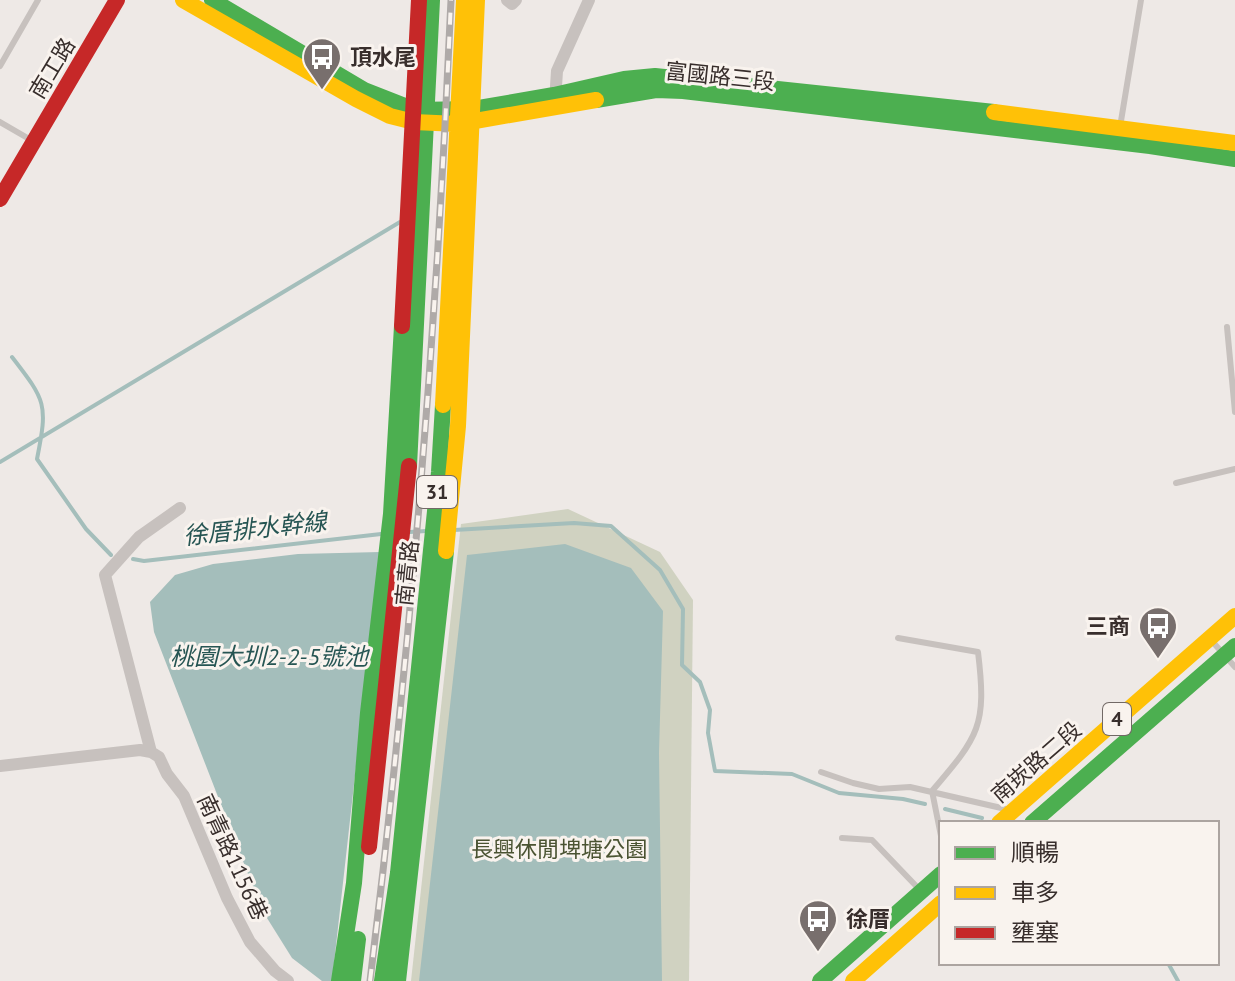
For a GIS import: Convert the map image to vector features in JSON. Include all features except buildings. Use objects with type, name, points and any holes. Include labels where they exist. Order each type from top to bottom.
[{"type":"main road","name":"南工路","points":[[0,199],[117,0]]},
{"type":"main road","name":"富國路三段","points":[[183,0],[390,116],[466,116],[656,90],[797,98],[1058,127],[1235,159]]},
{"type":"main road","name":"富國路三段","points":[[212,0],[364,90],[421,117]]},
{"type":"main road","name":"31","points":[[339,981],[354,883],[394,467],[421,117],[419,0]]},
{"type":"main road","name":"南青路","points":[[353,981],[409,468],[421,117],[432,0]]},
{"type":"main road","name":"南青路","points":[[382,981],[402,833],[439,472],[457,172],[466,116],[464,0]]},
{"type":"main road","name":"31","points":[[398,981],[423,774],[458,426],[467,234],[466,116],[477,0]]},
{"type":"main road","name":"富國路三段","points":[[1058,127],[1120,128],[1235,143]]},
{"type":"main road","name":"南青路","points":[[457,172],[467,234]]},
{"type":"main road","name":"南青路","points":[[394,467],[412,409]]},
{"type":"main road","name":"南崁路二段","points":[[1001,821],[1235,616]]},
{"type":"main road","name":"南崁路二段","points":[[1034,821],[1231,656]]},
{"type":"main road","name":"南青路","points":[[365,754],[374,797]]},
{"type":"main road","name":"南青路","points":[[402,833],[423,774]]},
{"type":"main road","points":[[820,981],[939,876]]},
{"type":"main road","points":[[853,981],[939,905]]},
{"type":"street","points":[[507,0],[512,4],[516,0]]},
{"type":"street","points":[[555,102],[557,71],[589,0]]},
{"type":"street","points":[[0,766],[140,750],[151,752],[105,575],[139,537],[180,508]]},
{"type":"street","name":"南青路1156巷","points":[[151,752],[159,757],[167,774],[184,796],[227,898],[250,942],[288,981]]},
{"type":"lane","points":[[0,66],[38,0]]},
{"type":"lane","points":[[1120,128],[1141,0]]},
{"type":"lane","points":[[0,122],[34,142]]},
{"type":"lane","points":[[1227,327],[1235,412]]},
{"type":"lane","points":[[1176,483],[1235,469]]},
{"type":"lane","points":[[898,638],[978,652],[983,694],[977,732],[932,791]]},
{"type":"lane","name":"南崁路二段","points":[[1210,638],[1231,656]]},
{"type":"lane","points":[[821,772],[879,789],[910,787],[1013,811]]},
{"type":"lane","points":[[932,791],[939,826]]},
{"type":"lane","points":[[842,838],[872,840],[921,892]]},
{"type":"green space","name":"長興休閒埤塘公園","points":[[568,509],[660,552],[693,600],[689,981],[411,981],[461,524]]},
{"type":"water","name":"長興休閒埤塘公園","points":[[565,544],[631,568],[663,611],[659,753],[662,981],[419,981],[467,555]]},
{"type":"water","name":"桃園大圳2-2-5號池","points":[[380,552],[332,981],[322,981],[292,958],[262,910],[154,632],[150,602],[175,575],[213,564],[298,554]]},
{"type":"waterway","points":[[0,462],[400,222]]},
{"type":"waterway","name":"徐厝排水幹線","points":[[12,357],[32,384],[41,404],[43,426],[37,459],[86,529],[111,555]]},
{"type":"waterway","name":"徐厝排水幹線","points":[[454,530],[574,523],[611,526],[660,570],[683,609],[682,665],[700,682],[710,710],[708,733],[715,771],[792,774],[839,793],[925,804]]},
{"type":"waterway","name":"徐厝排水幹線","points":[[410,532],[426,531]]},
{"type":"waterway","name":"徐厝排水幹線","points":[[133,559],[144,561],[381,534]]},
{"type":"waterway","name":"徐厝排水幹線","points":[[945,809],[982,818]]},
{"type":"waterway","name":"徐厝排水幹線","points":[[1169,965],[1178,981]]},
{"type":"railway","points":[[370,981],[410,614],[430,369],[451,0]]},
{"type":"traffic: fast","points":[[212,0],[364,90],[415,110],[473,109],[624,79],[655,76],[994,112]]},
{"type":"traffic: fast","points":[[409,466],[432,0]]},
{"type":"traffic: fast","points":[[596,100],[656,90],[683,91],[1150,146],[1235,159]]},
{"type":"traffic: fast","points":[[339,981],[354,883],[368,713],[391,514],[402,326]]},
{"type":"traffic: fast","points":[[382,981],[398,873],[439,472],[443,405]]},
{"type":"traffic: fast","points":[[398,981],[446,551]]},
{"type":"traffic: fast","points":[[1034,821],[1235,646]]},
{"type":"traffic: fast","points":[[820,981],[939,876]]},
{"type":"traffic: fast","points":[[353,981],[358,939]]},
{"type":"traffic: slow","points":[[183,0],[356,99],[390,116],[414,122],[458,124],[596,100]]},
{"type":"traffic: slow","points":[[443,405],[464,0]]},
{"type":"traffic: slow","points":[[446,551],[458,426],[477,0]]},
{"type":"traffic: slow","points":[[994,112],[1235,143]]},
{"type":"traffic: slow","points":[[1001,821],[1235,616]]},
{"type":"traffic: slow","points":[[853,981],[939,905]]},
{"type":"traffic: jam","points":[[0,199],[117,0]]},
{"type":"traffic: jam","points":[[402,326],[419,0]]},
{"type":"traffic: jam","points":[[369,847],[409,466]]},
{"type":"place","name":"頂水尾","points":[[322,91]]},
{"type":"place","name":"三商","points":[[1158,660]]},
{"type":"place","name":"徐厝","points":[[818,953]]}]
